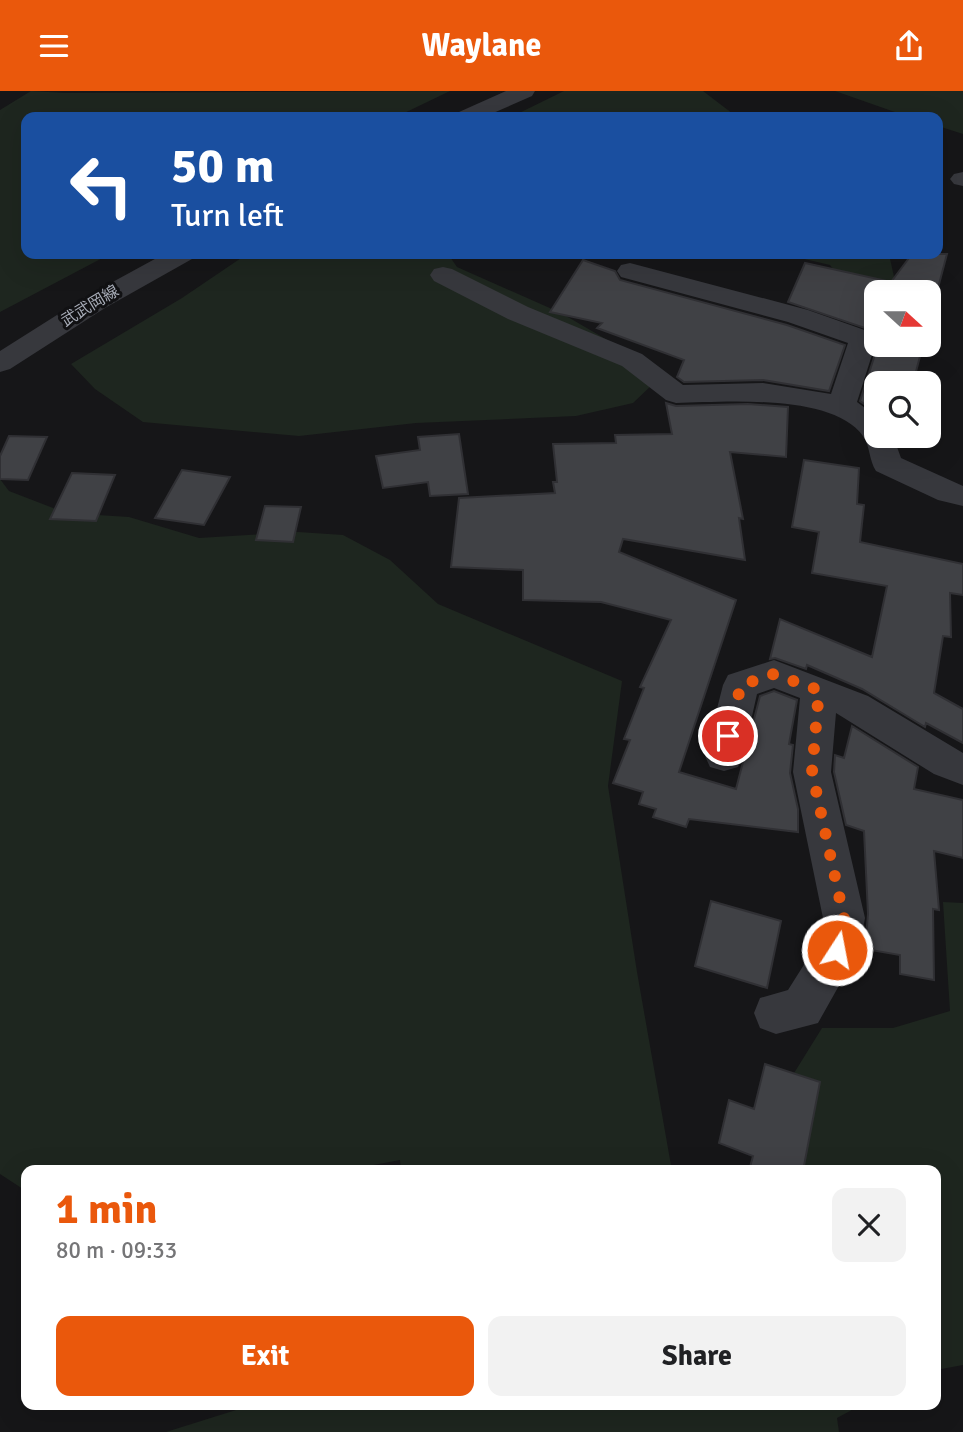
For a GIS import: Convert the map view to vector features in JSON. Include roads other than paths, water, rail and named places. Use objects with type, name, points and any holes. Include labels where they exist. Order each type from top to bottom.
[{"type":"street","points":[[478,112],[524,91]]},
{"type":"street","name":"武武岡線","points":[[0,363],[96,302],[174,259]]},
{"type":"street","points":[[630,271],[798,316],[863,339],[842,405]]},
{"type":"street","points":[[443,275],[518,313],[632,360],[676,394],[764,392],[842,405],[864,423]]},
{"type":"street","points":[[882,448],[887,464],[950,493],[963,496]]},
{"type":"street","points":[[724,756],[741,685],[774,674],[855,706],[948,763],[963,769]]},
{"type":"street","points":[[776,1013],[802,1008],[837,950],[844,918],[812,772],[819,690]]}]
